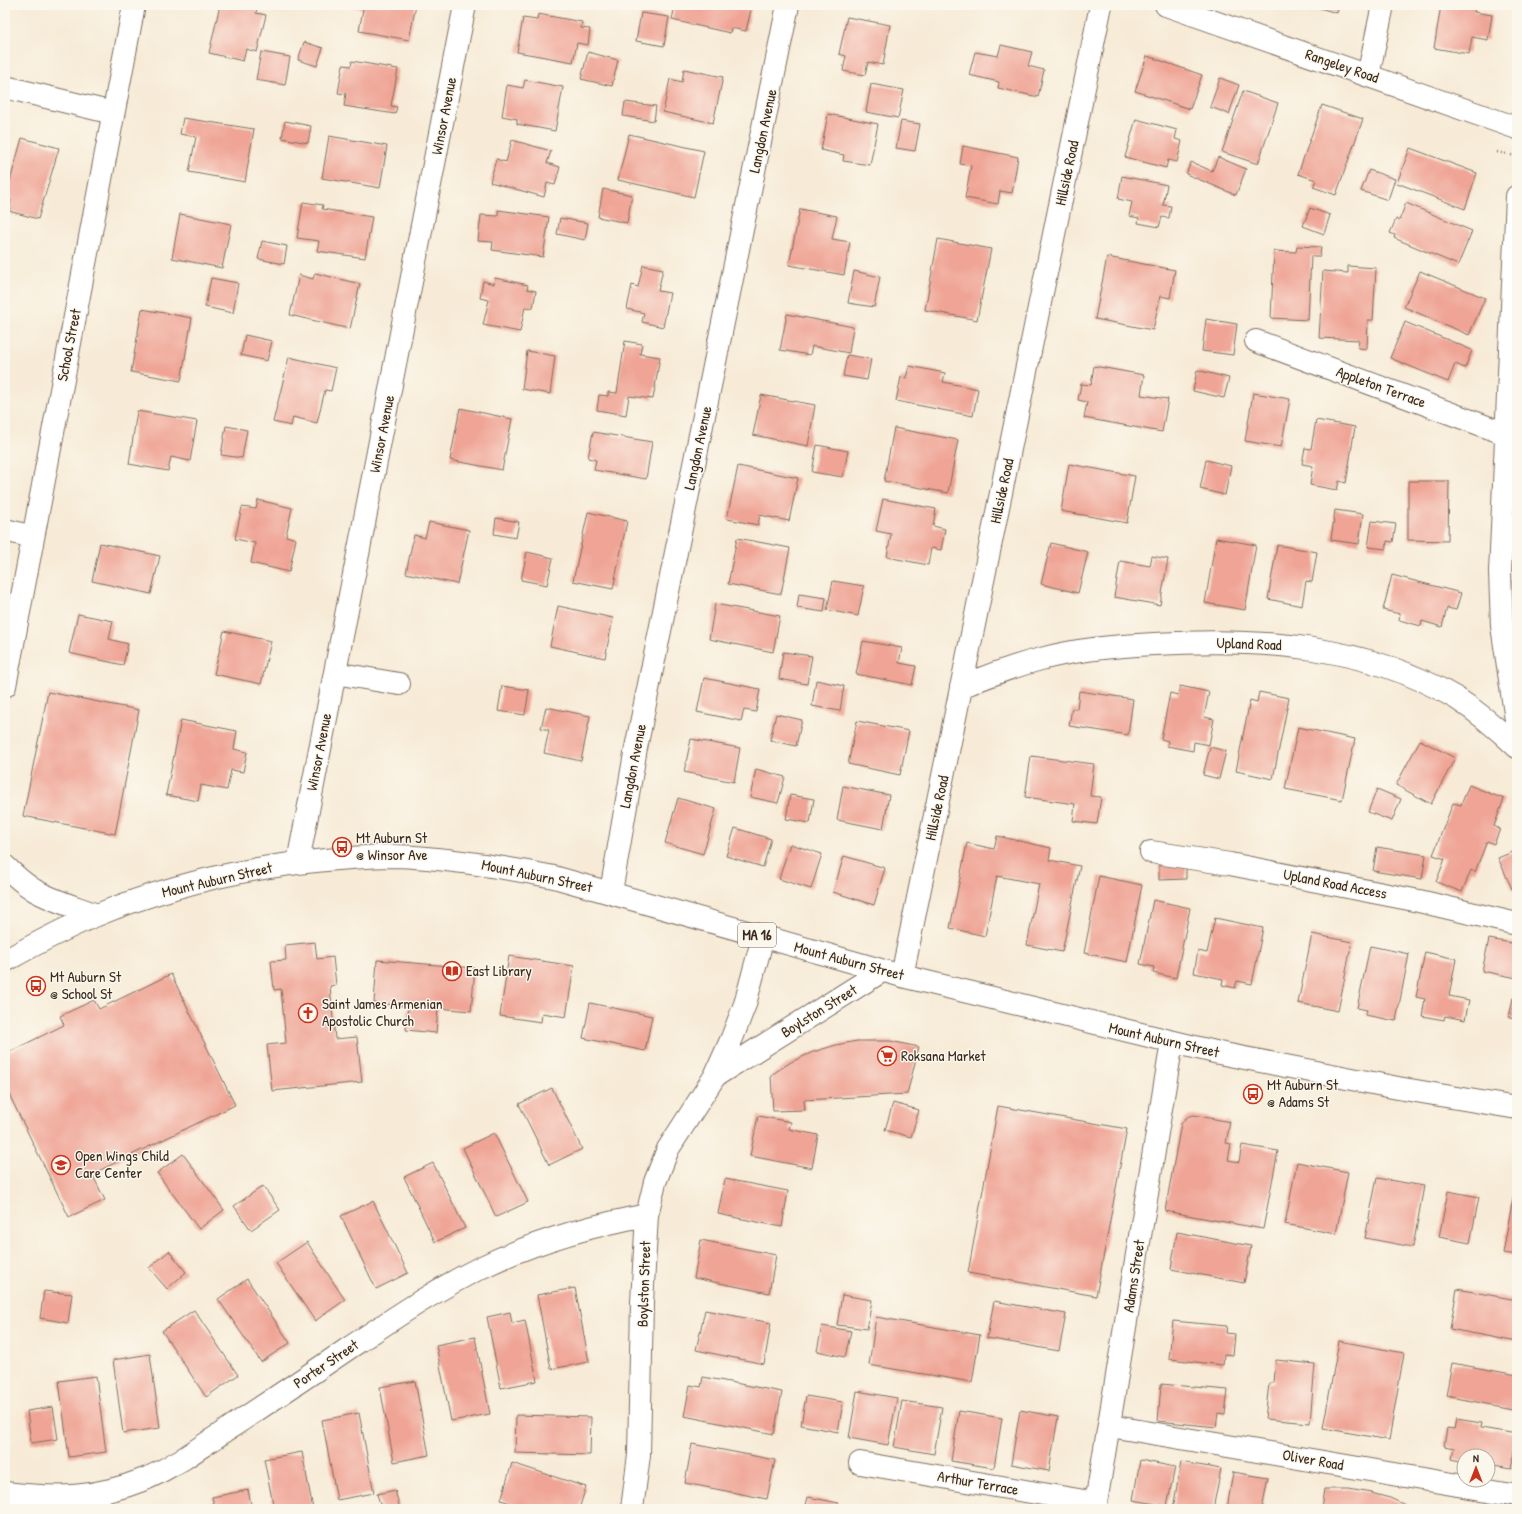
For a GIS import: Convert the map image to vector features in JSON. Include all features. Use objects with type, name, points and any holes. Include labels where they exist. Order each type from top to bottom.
[{"type":"street","name":"School Street","points":[[5,686],[134,5]]},
{"type":"street","name":"Winsor Avenue","points":[[298,862],[465,5]]},
{"type":"street","name":"Langdon Avenue","points":[[611,892],[636,748],[788,5]]},
{"type":"street","name":"Hillside Road","points":[[892,974],[961,687],[1101,5]]},
{"type":"street","name":"Rangeley Road","points":[[1166,5],[1517,128]]},
{"type":"street","points":[[1368,76],[1383,5]]},
{"type":"street","points":[[5,87],[113,113]]},
{"type":"street","points":[[1517,196],[1500,572],[1502,626],[1517,727]]},
{"type":"street","name":"Appleton Terrace","points":[[1256,341],[1506,434]]},
{"type":"street","points":[[5,530],[33,537]]},
{"type":"street","name":"Upland Road","points":[[961,687],[996,673],[1041,658],[1087,650],[1186,642],[1281,644],[1327,651],[1370,661],[1413,677],[1456,698],[1488,721],[1517,747]]},
{"type":"street","points":[[335,673],[399,684]]},
{"type":"street","name":"Upland Road Access","points":[[1151,852],[1230,864],[1419,901],[1517,924]]},
{"type":"street","name":"Mount Auburn Street","points":[[5,961],[55,934],[97,915],[132,902],[211,878],[253,869],[298,862],[346,858],[395,856],[446,860],[500,867],[554,877],[611,892],[892,974],[1172,1042],[1250,1060],[1517,1108]]},
{"type":"street","points":[[5,866],[23,883],[38,892],[97,915]]},
{"type":"street","name":"Boylston Street","points":[[632,1509],[639,1455],[642,1302],[647,1215],[655,1182],[668,1149],[715,1076],[732,1038],[745,1004],[763,937]]},
{"type":"street","name":"Boylston Street","points":[[715,1076],[892,974]]},
{"type":"street","name":"Adams Street","points":[[1096,1506],[1172,1042]]},
{"type":"street","name":"Porter Street","points":[[5,1493],[41,1497],[74,1497],[111,1491],[146,1479],[183,1459],[439,1290],[481,1268],[567,1234],[607,1223],[647,1215]]},
{"type":"street","name":"Oliver Road","points":[[1110,1426],[1517,1495]]},
{"type":"street","name":"Arthur Terrace","points":[[860,1463],[1096,1506]]},
{"type":"building","points":[[220,5],[258,5],[256,13],[266,15],[257,52],[246,49],[243,61],[209,53]]},
{"type":"building","points":[[354,5],[416,5],[409,40],[359,31],[363,9],[354,7]]},
{"type":"building","points":[[675,5],[752,5],[746,31],[731,28],[730,33],[672,20]]},
{"type":"building","points":[[1309,5],[1339,5],[1337,13]]},
{"type":"building","points":[[1441,5],[1476,5],[1474,12],[1492,15],[1488,40],[1472,37],[1469,54],[1434,48]]},
{"type":"building","points":[[641,13],[669,17],[664,46],[636,41]]},
{"type":"building","points":[[538,14],[582,22],[581,28],[590,29],[588,45],[577,43],[573,62],[517,52],[523,18],[537,20]]},
{"type":"building","points":[[847,17],[890,25],[883,65],[868,62],[865,75],[843,71],[846,56],[839,54]]},
{"type":"building","points":[[304,42],[323,48],[317,66],[298,60]]},
{"type":"building","points":[[1001,45],[1032,52],[1028,66],[1044,70],[1038,97],[998,88],[999,82],[969,75],[975,52],[998,56]]},
{"type":"building","points":[[261,52],[290,57],[285,85],[256,80]]},
{"type":"building","points":[[588,52],[618,60],[612,86],[581,79]]},
{"type":"building","points":[[1147,56],[1202,75],[1190,109],[1135,91]]},
{"type":"building","points":[[352,61],[398,69],[391,106],[397,107],[395,114],[344,106],[346,94],[338,93],[343,65],[351,66]]},
{"type":"building","points":[[684,69],[723,77],[713,123],[663,112],[670,79],[682,82]]},
{"type":"building","points":[[1220,78],[1239,85],[1229,114],[1210,107]]},
{"type":"building","points":[[525,80],[563,87],[555,131],[517,124],[517,119],[502,116],[507,85],[523,88]]},
{"type":"building","points":[[871,84],[904,90],[898,118],[866,112]]},
{"type":"building","points":[[1243,91],[1278,103],[1258,164],[1222,152]]},
{"type":"building","points":[[625,102],[656,106],[654,121],[623,116]]},
{"type":"building","points":[[1322,105],[1363,119],[1336,195],[1313,187],[1316,180],[1298,174]]},
{"type":"building","points":[[828,114],[878,124],[870,165],[843,161],[844,155],[821,150]]},
{"type":"building","points":[[183,118],[254,129],[245,182],[189,172],[196,137],[180,134]]},
{"type":"building","points":[[1136,119],[1177,130],[1175,139],[1182,141],[1177,162],[1168,160],[1166,168],[1125,157]]},
{"type":"building","points":[[285,121],[311,126],[308,143],[282,138]]},
{"type":"building","points":[[901,121],[920,124],[915,151],[896,148]]},
{"type":"building","points":[[629,134],[704,151],[694,197],[618,180]]},
{"type":"building","points":[[329,136],[387,146],[380,188],[322,178]]},
{"type":"building","points":[[22,138],[59,148],[38,219],[9,211],[11,200],[5,199]]},
{"type":"building","points":[[512,140],[551,151],[547,163],[560,167],[555,185],[547,183],[544,197],[490,182],[496,159],[506,162]]},
{"type":"building","points":[[963,146],[1018,157],[1012,193],[1000,191],[998,204],[965,198],[971,166],[960,164]]},
{"type":"building","points":[[1410,148],[1477,173],[1465,209],[1397,183]]},
{"type":"building","points":[[1218,157],[1246,169],[1236,195],[1186,174],[1191,162],[1212,171]]},
{"type":"building","points":[[1369,170],[1395,179],[1388,200],[1361,191]]},
{"type":"building","points":[[1122,176],[1167,185],[1163,205],[1171,206],[1169,218],[1162,217],[1159,227],[1138,223],[1139,218],[1129,216],[1132,202],[1118,199]]},
{"type":"building","points":[[603,189],[632,195],[627,223],[598,217]]},
{"type":"building","points":[[303,202],[323,205],[322,209],[372,217],[365,258],[317,251],[319,241],[297,238]]},
{"type":"building","points":[[1406,203],[1472,231],[1458,265],[1394,238],[1395,235],[1390,233],[1396,219],[1399,221]]},
{"type":"building","points":[[1310,208],[1330,215],[1324,234],[1303,226]]},
{"type":"building","points":[[800,209],[837,216],[832,239],[850,242],[844,275],[789,265]]},
{"type":"building","points":[[498,210],[549,217],[543,257],[492,250],[493,242],[478,241],[481,215],[498,216]]},
{"type":"building","points":[[180,214],[231,224],[222,268],[172,258]]},
{"type":"building","points":[[560,218],[588,223],[585,240],[557,234]]},
{"type":"building","points":[[938,239],[991,249],[977,320],[925,310]]},
{"type":"building","points":[[262,241],[287,246],[284,264],[258,259]]},
{"type":"building","points":[[1297,246],[1321,247],[1320,256],[1311,256],[1308,320],[1271,318],[1274,251],[1296,252]]},
{"type":"building","points":[[1107,257],[1175,270],[1170,298],[1160,296],[1153,330],[1095,319]]},
{"type":"building","points":[[643,265],[663,269],[658,291],[670,293],[663,327],[642,322],[644,313],[627,309],[632,285],[638,287]]},
{"type":"building","points":[[1348,266],[1376,268],[1373,320],[1368,320],[1367,349],[1358,348],[1359,340],[1319,338],[1323,271],[1348,273]]},
{"type":"building","points":[[854,271],[880,277],[874,307],[848,303]]},
{"type":"building","points":[[1420,271],[1485,298],[1469,335],[1404,307]]},
{"type":"building","points":[[315,273],[360,284],[350,329],[290,315],[299,275],[313,279]]},
{"type":"building","points":[[211,278],[238,283],[233,313],[205,307]]},
{"type":"building","points":[[495,278],[528,285],[527,289],[536,291],[533,308],[525,307],[520,332],[483,325],[489,300],[480,298],[483,281],[494,284]]},
{"type":"building","points":[[142,309],[192,318],[181,381],[131,372]]},
{"type":"building","points":[[787,314],[853,327],[849,353],[812,346],[810,355],[780,350]]},
{"type":"building","points":[[1206,319],[1237,324],[1233,355],[1202,351]]},
{"type":"building","points":[[1405,322],[1472,350],[1465,368],[1455,364],[1448,382],[1390,358]]},
{"type":"building","points":[[245,335],[272,341],[267,361],[241,355]]},
{"type":"building","points":[[625,341],[642,344],[640,354],[660,357],[653,399],[629,396],[626,415],[597,410],[599,395],[608,396],[608,392],[617,393]]},
{"type":"building","points":[[527,351],[555,356],[550,394],[522,389]]},
{"type":"building","points":[[847,355],[871,359],[867,380],[843,376]]},
{"type":"building","points":[[289,357],[336,368],[331,391],[325,390],[317,423],[293,417],[291,426],[273,422]]},
{"type":"building","points":[[909,366],[945,373],[943,382],[978,389],[973,416],[896,401],[901,377],[906,378]]},
{"type":"building","points":[[1094,366],[1144,375],[1141,395],[1168,399],[1162,432],[1084,418],[1087,402],[1078,400],[1081,384],[1091,385]]},
{"type":"building","points":[[1197,370],[1229,378],[1224,398],[1193,391]]},
{"type":"building","points":[[1253,393],[1290,399],[1281,447],[1245,441]]},
{"type":"building","points":[[761,395],[815,405],[808,446],[753,435]]},
{"type":"building","points":[[460,408],[512,419],[502,470],[450,460]]},
{"type":"building","points":[[137,411],[197,421],[190,461],[171,457],[168,471],[129,464]]},
{"type":"building","points":[[1316,420],[1355,427],[1346,483],[1339,481],[1337,490],[1310,485],[1313,466],[1302,464],[1305,448],[1311,449]]},
{"type":"building","points":[[226,426],[247,430],[242,458],[221,455]]},
{"type":"building","points":[[894,428],[958,440],[948,493],[884,481]]},
{"type":"building","points":[[593,432],[652,442],[646,479],[594,470],[596,460],[588,458]]},
{"type":"building","points":[[817,445],[848,451],[843,477],[812,472]]},
{"type":"building","points":[[1206,460],[1231,466],[1225,495],[1200,489]]},
{"type":"building","points":[[1069,464],[1135,476],[1127,523],[1061,511]]},
{"type":"building","points":[[738,466],[798,478],[789,521],[760,515],[758,525],[727,519]]},
{"type":"building","points":[[1408,481],[1449,481],[1448,541],[1408,540]]},
{"type":"building","points":[[883,499],[936,509],[933,526],[945,529],[941,550],[931,548],[928,565],[887,557],[891,534],[876,531]]},
{"type":"building","points":[[258,500],[292,508],[286,536],[296,539],[289,572],[251,563],[255,543],[235,539],[242,507],[256,509]]},
{"type":"building","points":[[1335,510],[1363,514],[1359,544],[1331,540]]},
{"type":"building","points":[[588,512],[627,521],[613,589],[573,581]]},
{"type":"building","points":[[496,518],[519,522],[516,538],[494,534]]},
{"type":"building","points":[[1372,521],[1396,524],[1393,542],[1387,541],[1386,549],[1368,547]]},
{"type":"building","points":[[429,522],[469,530],[457,584],[406,573],[414,535],[425,538]]},
{"type":"building","points":[[737,538],[790,548],[781,594],[728,584]]},
{"type":"building","points":[[1216,538],[1256,545],[1245,610],[1205,603]]},
{"type":"building","points":[[100,543],[160,556],[151,594],[92,581]]},
{"type":"building","points":[[1051,543],[1088,552],[1078,593],[1041,584]]},
{"type":"building","points":[[1277,545],[1317,552],[1312,582],[1306,581],[1302,606],[1268,599]]},
{"type":"building","points":[[527,552],[553,558],[547,585],[521,580]]},
{"type":"building","points":[[1152,556],[1168,559],[1160,605],[1114,597],[1120,561],[1150,566]]},
{"type":"building","points":[[1392,575],[1461,593],[1456,610],[1447,608],[1442,627],[1422,621],[1421,626],[1399,620],[1400,614],[1383,610]]},
{"type":"building","points":[[833,581],[864,586],[858,616],[827,610]]},
{"type":"building","points":[[799,594],[826,598],[824,612],[797,608]]},
{"type":"building","points":[[715,604],[780,616],[773,652],[709,639]]},
{"type":"building","points":[[558,606],[613,618],[605,658],[550,646]]},
{"type":"building","points":[[78,614],[113,621],[109,639],[128,644],[123,665],[69,653]]},
{"type":"building","points":[[224,631],[271,641],[261,684],[214,674]]},
{"type":"building","points":[[863,641],[902,648],[899,663],[916,666],[912,685],[856,674]]},
{"type":"building","points":[[783,652],[812,656],[807,684],[779,679]]},
{"type":"building","points":[[704,678],[760,689],[756,712],[744,710],[741,721],[697,712]]},
{"type":"building","points":[[816,680],[844,686],[840,711],[812,706]]},
{"type":"building","points":[[502,686],[529,690],[525,715],[498,711]]},
{"type":"building","points":[[1180,686],[1209,692],[1204,717],[1214,719],[1209,745],[1194,742],[1193,751],[1167,746],[1168,741],[1161,739],[1170,693],[1178,695]]},
{"type":"building","points":[[1079,691],[1133,699],[1128,735],[1069,726],[1072,708],[1077,709]]},
{"type":"building","points":[[48,692],[139,710],[115,834],[23,816]]},
{"type":"building","points":[[1259,692],[1289,698],[1273,779],[1236,771],[1250,700],[1257,702]]},
{"type":"building","points":[[546,707],[590,716],[581,761],[544,753],[549,730],[541,728]]},
{"type":"building","points":[[776,714],[802,720],[796,746],[770,740]]},
{"type":"building","points":[[181,720],[237,731],[234,749],[247,752],[243,772],[231,770],[227,790],[201,785],[198,801],[166,795]]},
{"type":"building","points":[[857,721],[909,731],[900,775],[848,764]]},
{"type":"building","points":[[1298,727],[1355,739],[1342,800],[1285,789]]},
{"type":"building","points":[[691,739],[740,748],[734,782],[684,772]]},
{"type":"building","points":[[1420,740],[1455,758],[1431,804],[1396,785]]},
{"type":"building","points":[[1210,747],[1226,751],[1219,779],[1203,775]]},
{"type":"building","points":[[1031,756],[1094,764],[1090,796],[1101,797],[1097,824],[1073,821],[1075,804],[1025,797]]},
{"type":"building","points":[[756,769],[785,777],[778,803],[750,797]]},
{"type":"building","points":[[1469,785],[1504,799],[1494,826],[1500,829],[1494,844],[1487,841],[1475,872],[1471,870],[1462,892],[1436,882],[1445,859],[1433,855],[1453,803],[1461,805]]},
{"type":"building","points":[[843,786],[889,795],[883,829],[837,820]]},
{"type":"building","points":[[1377,789],[1401,799],[1392,821],[1368,812]]},
{"type":"building","points":[[790,795],[814,799],[810,823],[786,819]]},
{"type":"building","points":[[678,798],[716,809],[703,854],[665,843]]},
{"type":"building","points":[[735,828],[771,839],[763,867],[726,856]]},
{"type":"building","points":[[997,836],[1051,848],[1049,860],[1080,866],[1062,952],[1027,945],[1039,884],[997,876],[985,936],[950,928],[967,843],[994,849]]},
{"type":"building","points":[[790,844],[822,854],[811,889],[779,879]]},
{"type":"building","points":[[1377,847],[1426,855],[1422,879],[1373,871]]},
{"type":"building","points":[[1517,850],[1517,889],[1513,891],[1498,858]]},
{"type":"building","points":[[844,856],[885,868],[874,905],[833,892]]},
{"type":"building","points":[[1186,863],[1186,879],[1159,880],[1159,864]]},
{"type":"building","points":[[1099,876],[1142,885],[1127,962],[1084,953]]},
{"type":"building","points":[[1153,900],[1190,908],[1176,978],[1153,973],[1154,967],[1140,964]]},
{"type":"building","points":[[1215,918],[1263,928],[1252,984],[1237,981],[1235,988],[1222,985],[1223,979],[1194,973],[1198,951],[1207,953]]},
{"type":"building","points":[[1312,934],[1352,942],[1338,1011],[1298,1003]]},
{"type":"building","points":[[1489,939],[1517,944],[1517,978],[1482,971]]},
{"type":"building","name":"Saint James Armenian Apostolic Church","points":[[315,942],[317,959],[333,957],[336,985],[330,986],[335,1039],[357,1037],[362,1082],[272,1091],[267,1045],[286,1043],[281,989],[274,990],[271,961],[286,960],[285,945]]},
{"type":"building","points":[[1370,946],[1409,954],[1396,1021],[1365,1015],[1367,1010],[1357,1008]]},
{"type":"building","points":[[1425,952],[1456,959],[1449,996],[1469,1000],[1465,1020],[1445,1016],[1444,1020],[1422,1016],[1425,999],[1416,997]]},
{"type":"building","points":[[509,956],[574,966],[566,1017],[542,1013],[541,1022],[500,1016]]},
{"type":"building","points":[[377,960],[475,968],[471,1011],[438,1008],[436,1033],[406,1030],[408,1006],[374,1003]]},
{"type":"building","points":[[171,974],[235,1105],[92,1174],[105,1200],[69,1217],[5,1086],[5,1054],[64,1025],[60,1016],[94,1000],[99,1009]]},
{"type":"building","points":[[1513,998],[1517,998],[1517,1019],[1509,1018]]},
{"type":"building","points":[[590,1003],[652,1016],[645,1051],[583,1038]]},
{"type":"building","points":[[1517,1026],[1517,1037],[1514,1036]]},
{"type":"building","points":[[857,1041],[890,1041],[919,1047],[907,1094],[804,1100],[805,1110],[773,1111],[771,1075],[791,1062],[813,1052],[836,1045]]},
{"type":"building","points":[[552,1088],[582,1149],[549,1165],[519,1104]]},
{"type":"building","points":[[893,1103],[919,1110],[911,1137],[885,1130]]},
{"type":"building","points":[[998,1106],[1127,1129],[1096,1296],[968,1273]]},
{"type":"building","points":[[1194,1115],[1230,1122],[1226,1143],[1231,1144],[1228,1160],[1239,1162],[1242,1145],[1278,1151],[1263,1229],[1165,1211],[1181,1124],[1189,1116]]},
{"type":"building","points":[[758,1116],[791,1122],[789,1129],[818,1135],[812,1168],[750,1156]]},
{"type":"building","points":[[494,1133],[528,1202],[496,1217],[463,1148]]},
{"type":"building","points":[[183,1154],[224,1210],[199,1229],[157,1173]]},
{"type":"building","points":[[1297,1162],[1348,1172],[1336,1234],[1285,1224]]},
{"type":"building","points":[[433,1163],[465,1228],[435,1242],[404,1177]]},
{"type":"building","points":[[1377,1178],[1424,1186],[1413,1247],[1365,1238]]},
{"type":"building","points":[[725,1179],[788,1191],[782,1227],[718,1214]]},
{"type":"building","points":[[263,1186],[280,1210],[251,1230],[234,1206]]},
{"type":"building","points":[[1448,1191],[1479,1197],[1470,1243],[1439,1237]]},
{"type":"building","points":[[1514,1192],[1517,1192],[1517,1255],[1503,1253]]},
{"type":"building","points":[[373,1201],[408,1273],[376,1289],[341,1216]]},
{"type":"building","points":[[1177,1232],[1251,1246],[1244,1283],[1171,1269]]},
{"type":"building","points":[[701,1240],[776,1255],[769,1293],[694,1278]]},
{"type":"building","points":[[307,1242],[345,1300],[315,1321],[276,1263]]},
{"type":"building","points":[[169,1251],[186,1272],[167,1289],[149,1268]]},
{"type":"building","points":[[247,1279],[290,1343],[261,1362],[218,1299]]},
{"type":"building","points":[[575,1288],[589,1362],[551,1369],[537,1295]]},
{"type":"building","points":[[1457,1289],[1517,1300],[1517,1342],[1450,1329]]},
{"type":"building","points":[[44,1291],[72,1294],[68,1323],[40,1318]]},
{"type":"building","points":[[842,1295],[872,1300],[867,1329],[837,1325]]},
{"type":"building","points":[[994,1301],[1066,1314],[1059,1351],[987,1338]]},
{"type":"building","points":[[194,1310],[238,1375],[206,1397],[162,1331]]},
{"type":"building","points":[[705,1310],[771,1323],[764,1364],[696,1350]]},
{"type":"building","points":[[510,1312],[512,1323],[525,1320],[537,1381],[501,1388],[487,1317]]},
{"type":"building","points":[[876,1317],[980,1335],[972,1382],[869,1365]]},
{"type":"building","points":[[1173,1321],[1227,1326],[1226,1333],[1235,1334],[1233,1355],[1224,1354],[1223,1365],[1169,1359]]},
{"type":"building","points":[[822,1326],[851,1331],[845,1357],[817,1351]]},
{"type":"building","points":[[475,1337],[490,1414],[451,1421],[436,1345]]},
{"type":"building","points":[[1339,1341],[1404,1353],[1389,1440],[1323,1428]]},
{"type":"building","points":[[150,1354],[160,1428],[123,1433],[113,1360]]},
{"type":"building","points":[[1276,1360],[1315,1364],[1310,1423],[1265,1419],[1269,1383],[1274,1383]]},
{"type":"building","points":[[1452,1363],[1517,1375],[1517,1410],[1446,1396]]},
{"type":"building","points":[[96,1376],[106,1452],[69,1457],[59,1381]]},
{"type":"building","points":[[703,1377],[782,1392],[774,1434],[684,1416],[690,1385],[701,1387]]},
{"type":"building","points":[[415,1381],[429,1455],[394,1462],[380,1387]]},
{"type":"building","points":[[1161,1384],[1228,1390],[1225,1414],[1218,1413],[1216,1427],[1158,1421]]},
{"type":"building","points":[[857,1391],[897,1398],[888,1445],[849,1438]]},
{"type":"building","points":[[806,1396],[843,1402],[838,1432],[801,1425]]},
{"type":"building","points":[[902,1401],[942,1407],[934,1454],[894,1447]]},
{"type":"building","points":[[53,1407],[58,1439],[31,1443],[27,1411]]},
{"type":"building","points":[[1020,1410],[1058,1417],[1049,1471],[1011,1464]]},
{"type":"building","points":[[959,1411],[1002,1418],[994,1468],[951,1461]]},
{"type":"building","points":[[359,1413],[374,1493],[337,1500],[322,1420]]},
{"type":"building","points":[[516,1415],[591,1417],[590,1455],[515,1453]]},
{"type":"building","points":[[1456,1419],[1482,1423],[1481,1428],[1517,1434],[1517,1443],[1512,1468],[1496,1465],[1496,1448],[1456,1448],[1456,1460],[1452,1459],[1454,1448],[1444,1446],[1447,1428],[1454,1429]]},
{"type":"building","points":[[692,1444],[775,1460],[767,1499],[685,1483]]},
{"type":"building","points":[[302,1452],[313,1509],[274,1509],[264,1459]]},
{"type":"building","points":[[1140,1460],[1175,1467],[1167,1506],[1133,1500]]},
{"type":"building","points":[[1181,1462],[1221,1469],[1213,1509],[1173,1509]]},
{"type":"building","points":[[512,1463],[586,1487],[579,1509],[528,1509],[501,1500]]},
{"type":"building","points":[[1233,1472],[1268,1478],[1262,1509],[1227,1509]]},
{"type":"building","points":[[1324,1489],[1349,1489],[1371,1493],[1390,1498],[1405,1505],[1405,1509],[1321,1509]]},
{"type":"building","points":[[248,1490],[252,1509],[215,1509],[212,1497]]},
{"type":"building","points":[[395,1490],[400,1509],[374,1509],[381,1507],[377,1494]]},
{"type":"building","points":[[808,1497],[839,1503],[838,1509],[805,1509]]},
{"type":"building","points":[[846,1505],[864,1508],[864,1509],[845,1509]]},
{"type":"place","name":"Mt Auburn St @ Winsor Ave","points":[[342,847]]},
{"type":"place","name":"East Library","points":[[452,971]]},
{"type":"place","name":"Mt Auburn St @ School St","points":[[36,986]]},
{"type":"place","name":"Saint James Armenian Apostolic Church","points":[[308,1013]]},
{"type":"place","name":"Roksana Market","points":[[887,1056]]},
{"type":"place","name":"Mt Auburn St @ Adams St","points":[[1253,1094]]},
{"type":"place","name":"Open Wings Child Care Center","points":[[61,1165]]}]
